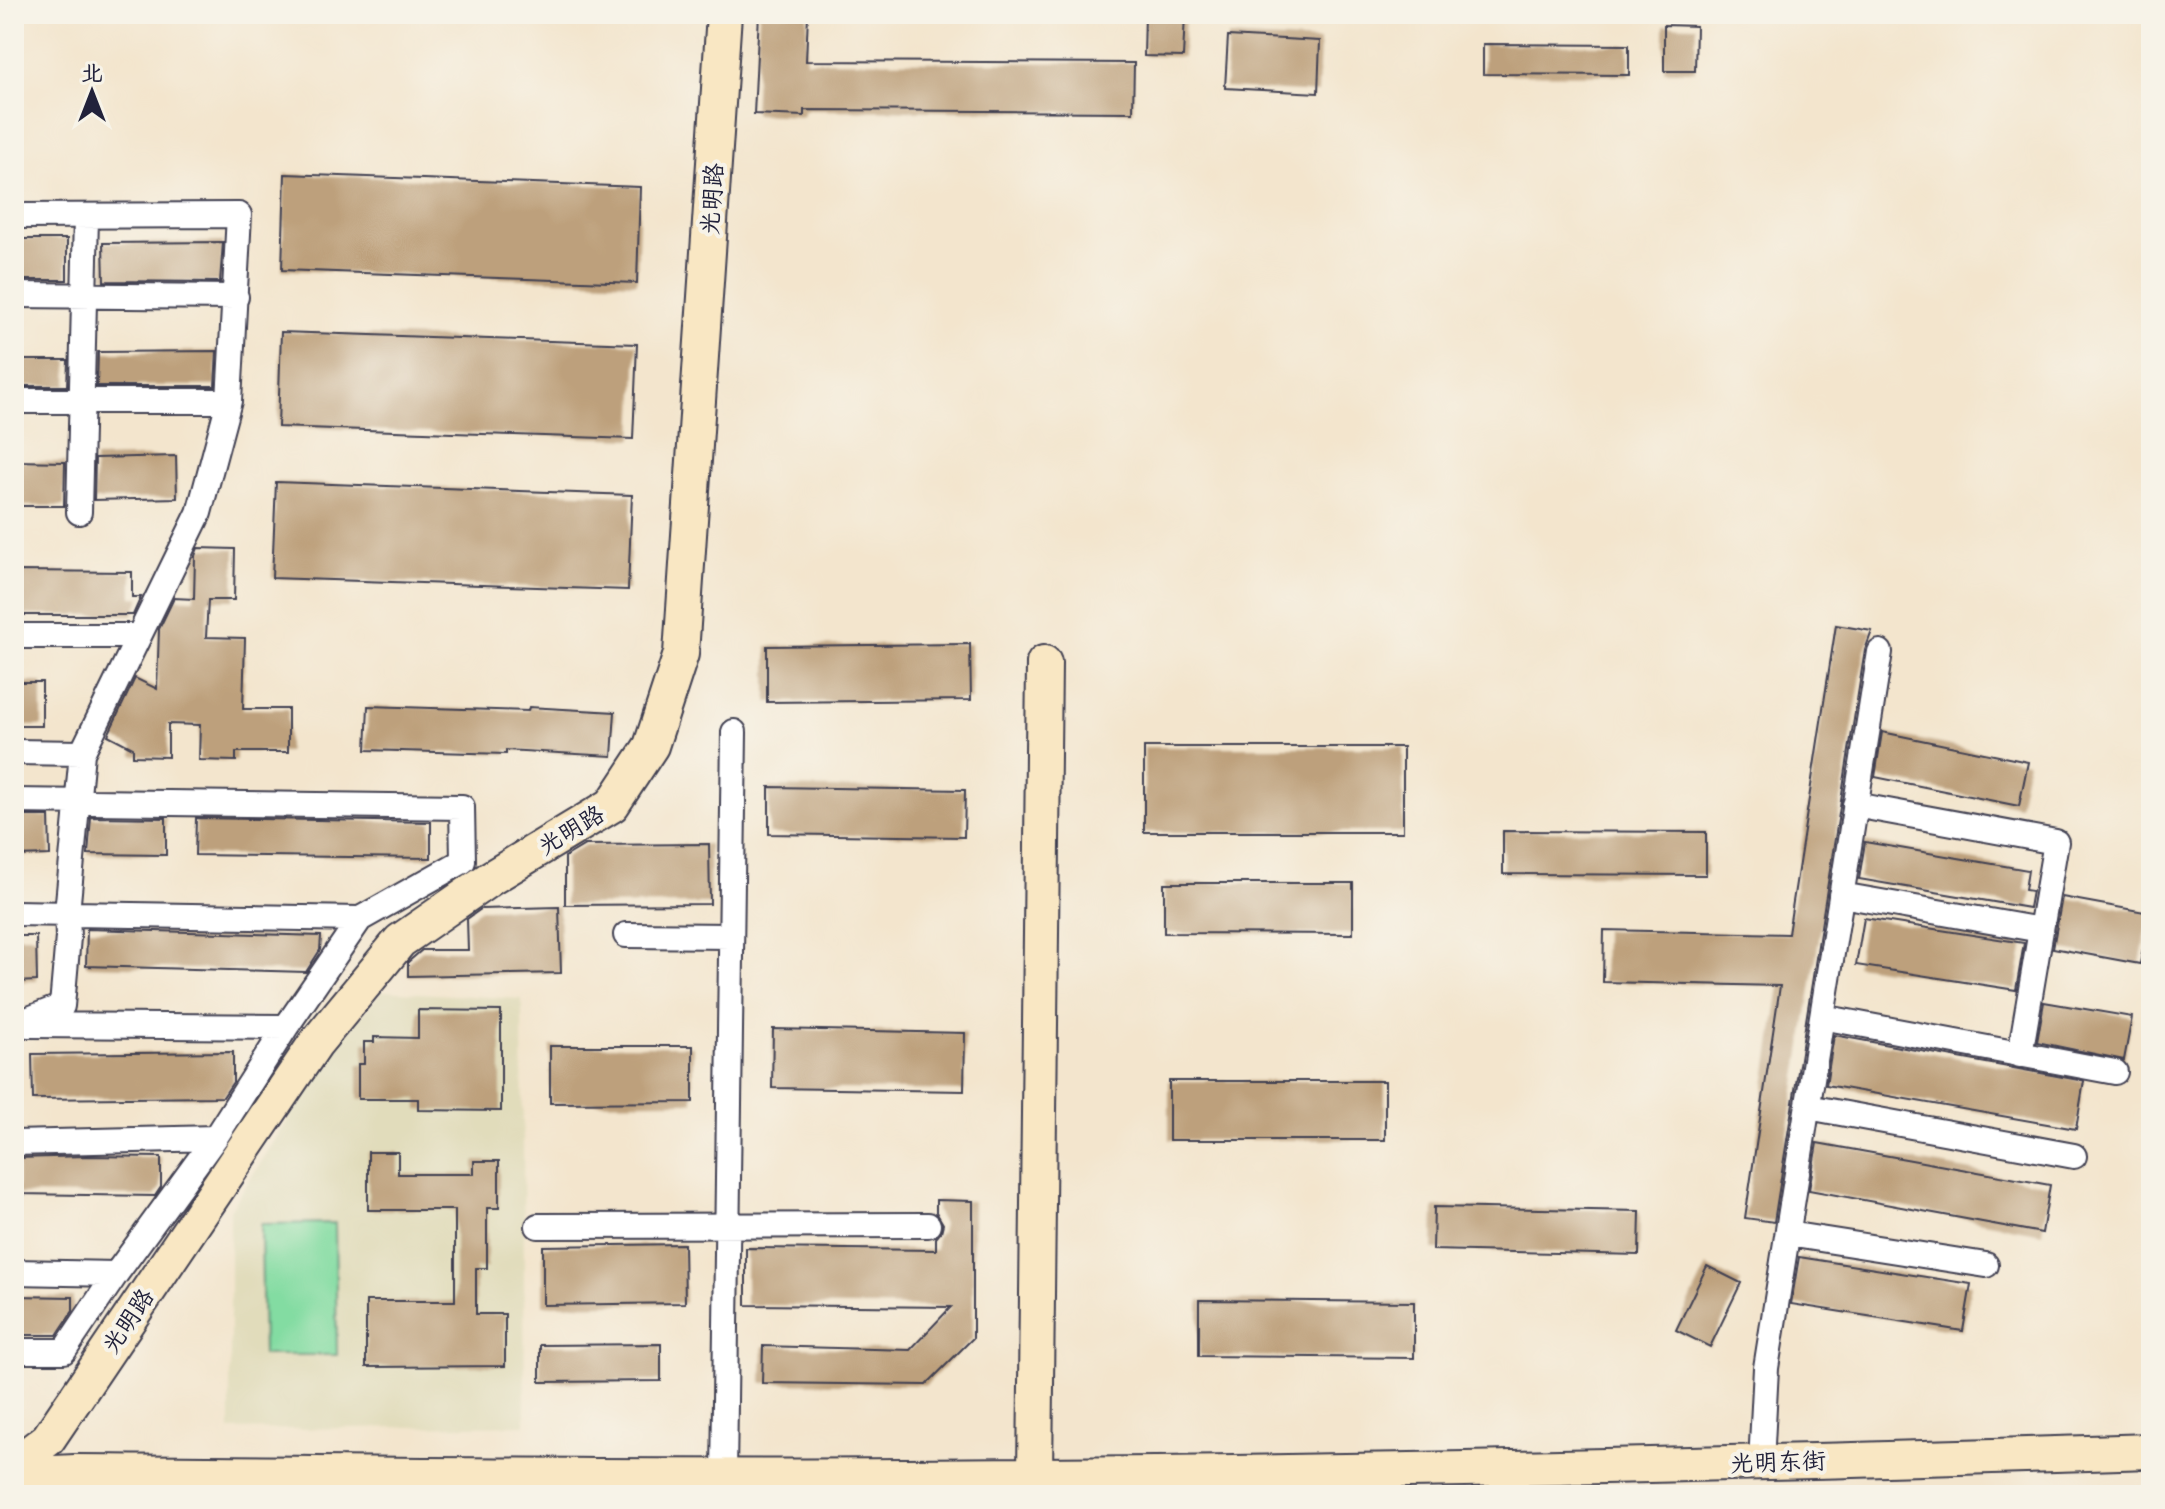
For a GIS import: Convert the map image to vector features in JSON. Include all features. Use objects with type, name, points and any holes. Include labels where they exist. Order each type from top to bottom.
[{"type":"street","name":"光明路","points":[[14,1465],[48,1439],[315,1044],[400,941],[491,878],[612,805],[651,746],[681,654],[724,14]]},
{"type":"street","points":[[14,216],[239,215],[229,401],[199,513],[82,753],[62,1006],[14,1025]]},
{"type":"street","points":[[79,512],[86,217]]},
{"type":"street","points":[[14,295],[236,297]]},
{"type":"street","points":[[14,401],[229,401]]},
{"type":"street","points":[[14,636],[138,636]]},
{"type":"street","points":[[1761,1463],[1766,1368],[1880,652]]},
{"type":"street","points":[[1035,1475],[1044,663]]},
{"type":"street","points":[[724,1476],[734,732]]},
{"type":"street","points":[[14,752],[82,753]]},
{"type":"street","points":[[14,801],[462,807],[463,861],[360,919],[215,1138],[64,1351],[14,1351]]},
{"type":"street","points":[[1855,805],[2056,842],[2020,1055]]},
{"type":"street","points":[[1841,895],[2041,930]]},
{"type":"street","points":[[14,913],[360,919]]},
{"type":"street","points":[[626,935],[731,936]]},
{"type":"street","points":[[1822,1017],[2115,1072]]},
{"type":"street","points":[[14,1025],[286,1027]]},
{"type":"street","points":[[1808,1107],[2074,1156]]},
{"type":"street","points":[[14,1143],[215,1138]]},
{"type":"street","points":[[538,1226],[928,1225]]},
{"type":"street","points":[[1788,1234],[1986,1265]]},
{"type":"street","points":[[14,1272],[116,1274]]},
{"type":"street","points":[[48,1439],[75,1472]]},
{"type":"street","name":"光明东街","points":[[14,1475],[75,1472],[1035,1475],[1761,1463],[2151,1451]]},
{"type":"shaded area","points":[[382,991],[522,999],[525,1425],[230,1430],[230,1210],[330,1055]]},
{"type":"green space","points":[[335,1223],[337,1355],[263,1355],[261,1224]]},
{"type":"building","points":[[759,14],[808,14],[806,61],[1134,63],[1133,112],[804,110],[804,116],[754,114]]},
{"type":"building","points":[[1145,14],[1185,14],[1183,57],[1144,56]]},
{"type":"building","points":[[1664,25],[1696,26],[1695,71],[1664,71]]},
{"type":"building","points":[[1228,36],[1320,41],[1318,93],[1225,88]]},
{"type":"building","points":[[1483,44],[1629,45],[1629,75],[1483,74]]},
{"type":"building","points":[[285,174],[640,187],[637,283],[282,270]]},
{"type":"building","points":[[14,239],[67,239],[67,280],[14,280]]},
{"type":"building","points":[[223,242],[220,282],[104,281],[103,243]]},
{"type":"building","points":[[281,332],[637,344],[633,439],[278,427]]},
{"type":"building","points":[[217,351],[215,386],[97,386],[98,352]]},
{"type":"building","points":[[14,360],[68,360],[67,386],[14,386]]},
{"type":"building","points":[[176,456],[177,498],[94,500],[95,458]]},
{"type":"building","points":[[14,461],[65,462],[64,506],[14,506]]},
{"type":"building","points":[[276,482],[632,495],[628,590],[272,578]]},
{"type":"building","points":[[198,548],[235,549],[234,600],[208,600],[206,637],[245,638],[243,709],[288,709],[288,752],[236,752],[236,761],[199,760],[200,725],[168,724],[168,757],[133,756],[133,748],[108,735],[135,678],[157,689],[159,629],[174,598],[194,599]]},
{"type":"building","points":[[16,571],[132,572],[132,597],[141,597],[133,615],[16,615]]},
{"type":"building","points":[[1836,625],[1872,631],[1865,650],[1774,1222],[1745,1218],[1780,986],[1603,982],[1604,930],[1788,934]]},
{"type":"building","points":[[970,644],[971,700],[767,702],[767,646]]},
{"type":"building","points":[[14,682],[42,682],[42,726],[14,726]]},
{"type":"building","points":[[368,706],[528,711],[529,707],[615,712],[612,756],[506,750],[506,754],[366,750]]},
{"type":"building","points":[[1882,732],[2028,762],[2019,806],[1875,777]]},
{"type":"building","points":[[1144,747],[1403,747],[1403,832],[1144,832]]},
{"type":"building","points":[[769,787],[965,790],[964,837],[769,834]]},
{"type":"building","points":[[14,816],[49,816],[50,855],[14,856]]},
{"type":"building","points":[[91,817],[166,818],[166,855],[88,854]]},
{"type":"building","points":[[196,818],[431,822],[431,858],[195,855]]},
{"type":"building","points":[[1503,831],[1706,832],[1706,875],[1503,874]]},
{"type":"building","points":[[1865,842],[2028,870],[2025,890],[2032,891],[2029,908],[1859,879]]},
{"type":"building","points":[[709,844],[710,904],[565,905],[565,857],[585,845]]},
{"type":"building","points":[[1164,883],[1353,883],[1353,934],[1164,933]]},
{"type":"building","points":[[2062,897],[2150,913],[2140,964],[2053,948]]},
{"type":"building","points":[[559,907],[561,973],[408,976],[408,962],[422,950],[468,950],[467,919],[481,909]]},
{"type":"building","points":[[1864,918],[2024,943],[2016,990],[1856,965]]},
{"type":"building","points":[[87,929],[321,936],[320,950],[306,972],[86,966]]},
{"type":"building","points":[[14,936],[36,936],[37,981],[14,982]]},
{"type":"building","points":[[2044,1002],[2132,1017],[2124,1060],[2037,1042]]},
{"type":"building","points":[[418,1010],[501,1011],[501,1111],[418,1110],[418,1099],[358,1099],[358,1064],[364,1064],[364,1042],[374,1042],[374,1037],[418,1038]]},
{"type":"building","points":[[773,1029],[965,1033],[964,1091],[772,1088]]},
{"type":"building","points":[[1834,1035],[2084,1081],[2076,1129],[1826,1085]]},
{"type":"building","points":[[550,1046],[693,1046],[693,1102],[550,1103]]},
{"type":"building","points":[[233,1052],[233,1082],[223,1097],[33,1099],[32,1054]]},
{"type":"building","points":[[1169,1081],[1385,1081],[1385,1140],[1169,1140]]},
{"type":"building","points":[[1817,1143],[2050,1185],[2042,1233],[1809,1190]]},
{"type":"building","points":[[368,1152],[398,1152],[398,1174],[474,1174],[474,1161],[499,1161],[499,1208],[487,1208],[487,1268],[476,1268],[476,1314],[505,1314],[505,1366],[366,1367],[366,1301],[455,1301],[455,1210],[368,1210]]},
{"type":"building","points":[[161,1157],[161,1187],[155,1196],[18,1194],[18,1158]]},
{"type":"building","points":[[936,1200],[973,1201],[973,1338],[926,1385],[762,1383],[763,1346],[910,1350],[951,1307],[746,1305],[746,1248],[936,1250],[936,1238],[943,1224],[936,1212]]},
{"type":"building","points":[[1434,1207],[1640,1211],[1639,1255],[1433,1250]]},
{"type":"building","points":[[684,1244],[685,1303],[543,1305],[543,1246]]},
{"type":"building","points":[[1799,1257],[1971,1284],[1963,1331],[1791,1304]]},
{"type":"building","points":[[1707,1266],[1741,1283],[1710,1347],[1676,1330]]},
{"type":"building","points":[[14,1296],[73,1297],[73,1311],[57,1335],[14,1335]]},
{"type":"building","points":[[1199,1300],[1414,1302],[1414,1358],[1199,1356]]},
{"type":"building","points":[[661,1344],[661,1381],[540,1382],[540,1345]]}]
